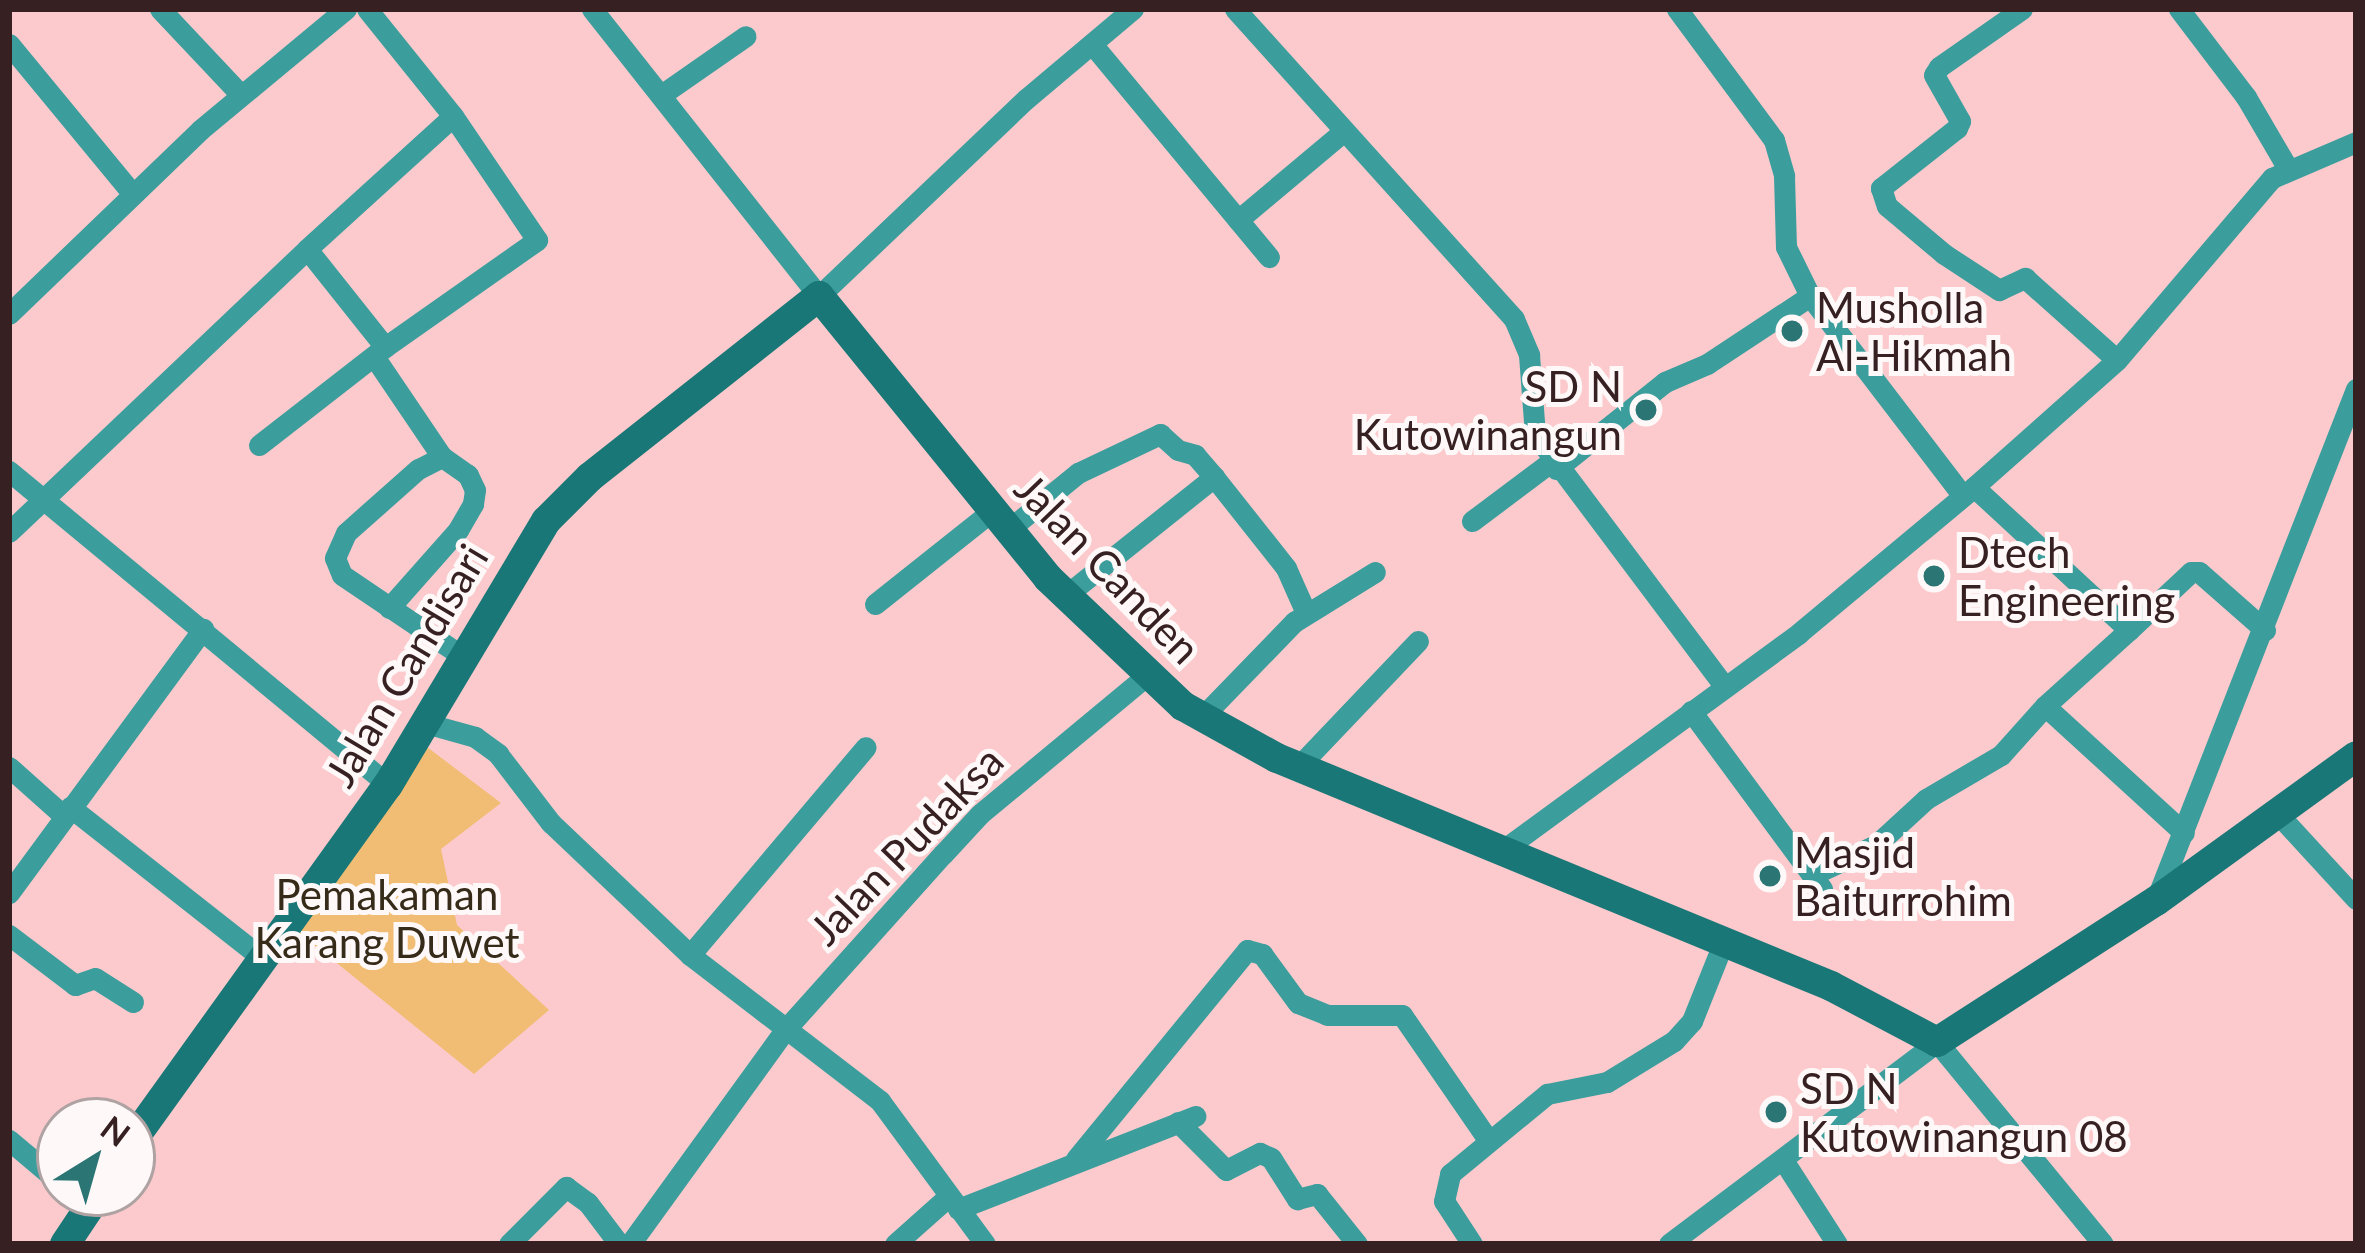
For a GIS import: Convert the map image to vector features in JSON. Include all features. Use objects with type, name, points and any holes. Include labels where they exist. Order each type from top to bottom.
[{"type":"street","points":[[160,9],[241,95]]},
{"type":"street","points":[[9,314],[132,193],[346,9]]},
{"type":"street","points":[[259,445],[537,240],[453,116],[367,9]]},
{"type":"street","name":"Jalan Canden","points":[[592,9],[1000,520],[1066,596],[1146,676],[1201,718],[1298,766],[1831,986],[1936,1042]]},
{"type":"street","points":[[819,296],[1133,9]]},
{"type":"street","points":[[1235,9],[1526,338],[1534,434],[1725,687]]},
{"type":"street","points":[[1677,9],[1774,140],[1784,176],[1786,247],[1810,296],[1968,491],[2129,630]]},
{"type":"street","points":[[2022,9],[1939,67],[1934,74],[1960,121],[1957,128],[1881,188],[1887,206],[1943,254],[2000,290],[2025,278],[2117,360]]},
{"type":"street","points":[[2179,9],[2246,97],[2288,169]]},
{"type":"street","points":[[662,95],[746,36]]},
{"type":"street","points":[[9,44],[132,193]]},
{"type":"street","points":[[1092,44],[1269,257]]},
{"type":"street","points":[[9,532],[453,116]]},
{"type":"street","points":[[1238,220],[1344,131]]},
{"type":"street","points":[[1503,850],[1725,687],[1968,491],[2117,360],[2245,206],[2288,169],[2356,142]]},
{"type":"street","points":[[307,249],[380,352],[442,457],[468,475],[476,490],[473,504],[445,546],[389,608]]},
{"type":"street","name":"Jalan Candisari","points":[[156,1108],[388,785],[546,521],[590,476],[819,296]]},
{"type":"street","points":[[1472,521],[1665,382],[1707,364],[1810,296]]},
{"type":"street","points":[[2156,901],[2356,389]]},
{"type":"street","points":[[875,604],[1000,520],[1160,434],[1178,450],[1195,454],[1214,477],[1286,568],[1306,613]]},
{"type":"street","points":[[442,457],[418,469],[337,546],[342,575],[462,656]]},
{"type":"street","points":[[9,471],[388,785]]},
{"type":"street","points":[[1066,596],[1214,477]]},
{"type":"street","points":[[1201,718],[1306,613],[1375,572]]},
{"type":"street","points":[[1691,711],[1817,882],[1876,845],[1927,799],[2001,755],[2044,706],[2191,572],[2199,572],[2265,630]]},
{"type":"street","points":[[9,893],[203,629]]},
{"type":"street","points":[[1298,766],[1418,640]]},
{"type":"street","name":"Jalan Pudaksa","points":[[630,1244],[784,1030],[980,814],[1146,676]]},
{"type":"street","points":[[2044,706],[2184,832]]},
{"type":"street","points":[[425,723],[475,736],[498,754],[551,823],[690,956],[880,1101],[985,1244]]},
{"type":"street","points":[[690,956],[866,747]]},
{"type":"street","points":[[1669,1244],[1936,1042],[2156,901],[2354,760]]},
{"type":"street","points":[[9,767],[263,959]]},
{"type":"street","points":[[2277,813],[2356,899]]},
{"type":"street","points":[[9,934],[75,985],[95,978],[134,1002]]},
{"type":"street","points":[[1472,1244],[1446,1207],[1444,1190],[1454,1170],[1547,1094],[1617,1077],[1680,1036],[1692,1021],[1724,941]]},
{"type":"street","points":[[1076,1159],[1247,950],[1262,954],[1298,1004],[1327,1015],[1402,1016],[1489,1141]]},
{"type":"street","points":[[1936,1042],[2103,1244]]},
{"type":"street","points":[[895,1244],[953,1202],[1186,1119],[1226,1170],[1261,1153],[1271,1158],[1297,1199],[1317,1194],[1357,1244]]},
{"type":"street","points":[[9,1140],[36,1163]]},
{"type":"street","points":[[1784,1160],[1838,1244]]},
{"type":"street","points":[[509,1244],[566,1187],[588,1203],[619,1244]]},
{"type":"green space","name":"Pemakaman Karang Duwet","points":[[427,747],[501,803],[441,849],[457,925],[549,1010],[474,1074],[317,947],[291,934]]},
{"type":"place","name":"Musholla Al-Hikmah","points":[[1792,331]]},
{"type":"place","name":"SD N Kutowinangun","points":[[1646,410]]},
{"type":"place","name":"Dtech Engineering","points":[[1934,576]]},
{"type":"place","name":"Masjid Baiturrohim","points":[[1770,876]]},
{"type":"place","name":"SD N Kutowinangun 08","points":[[1776,1112]]}]
